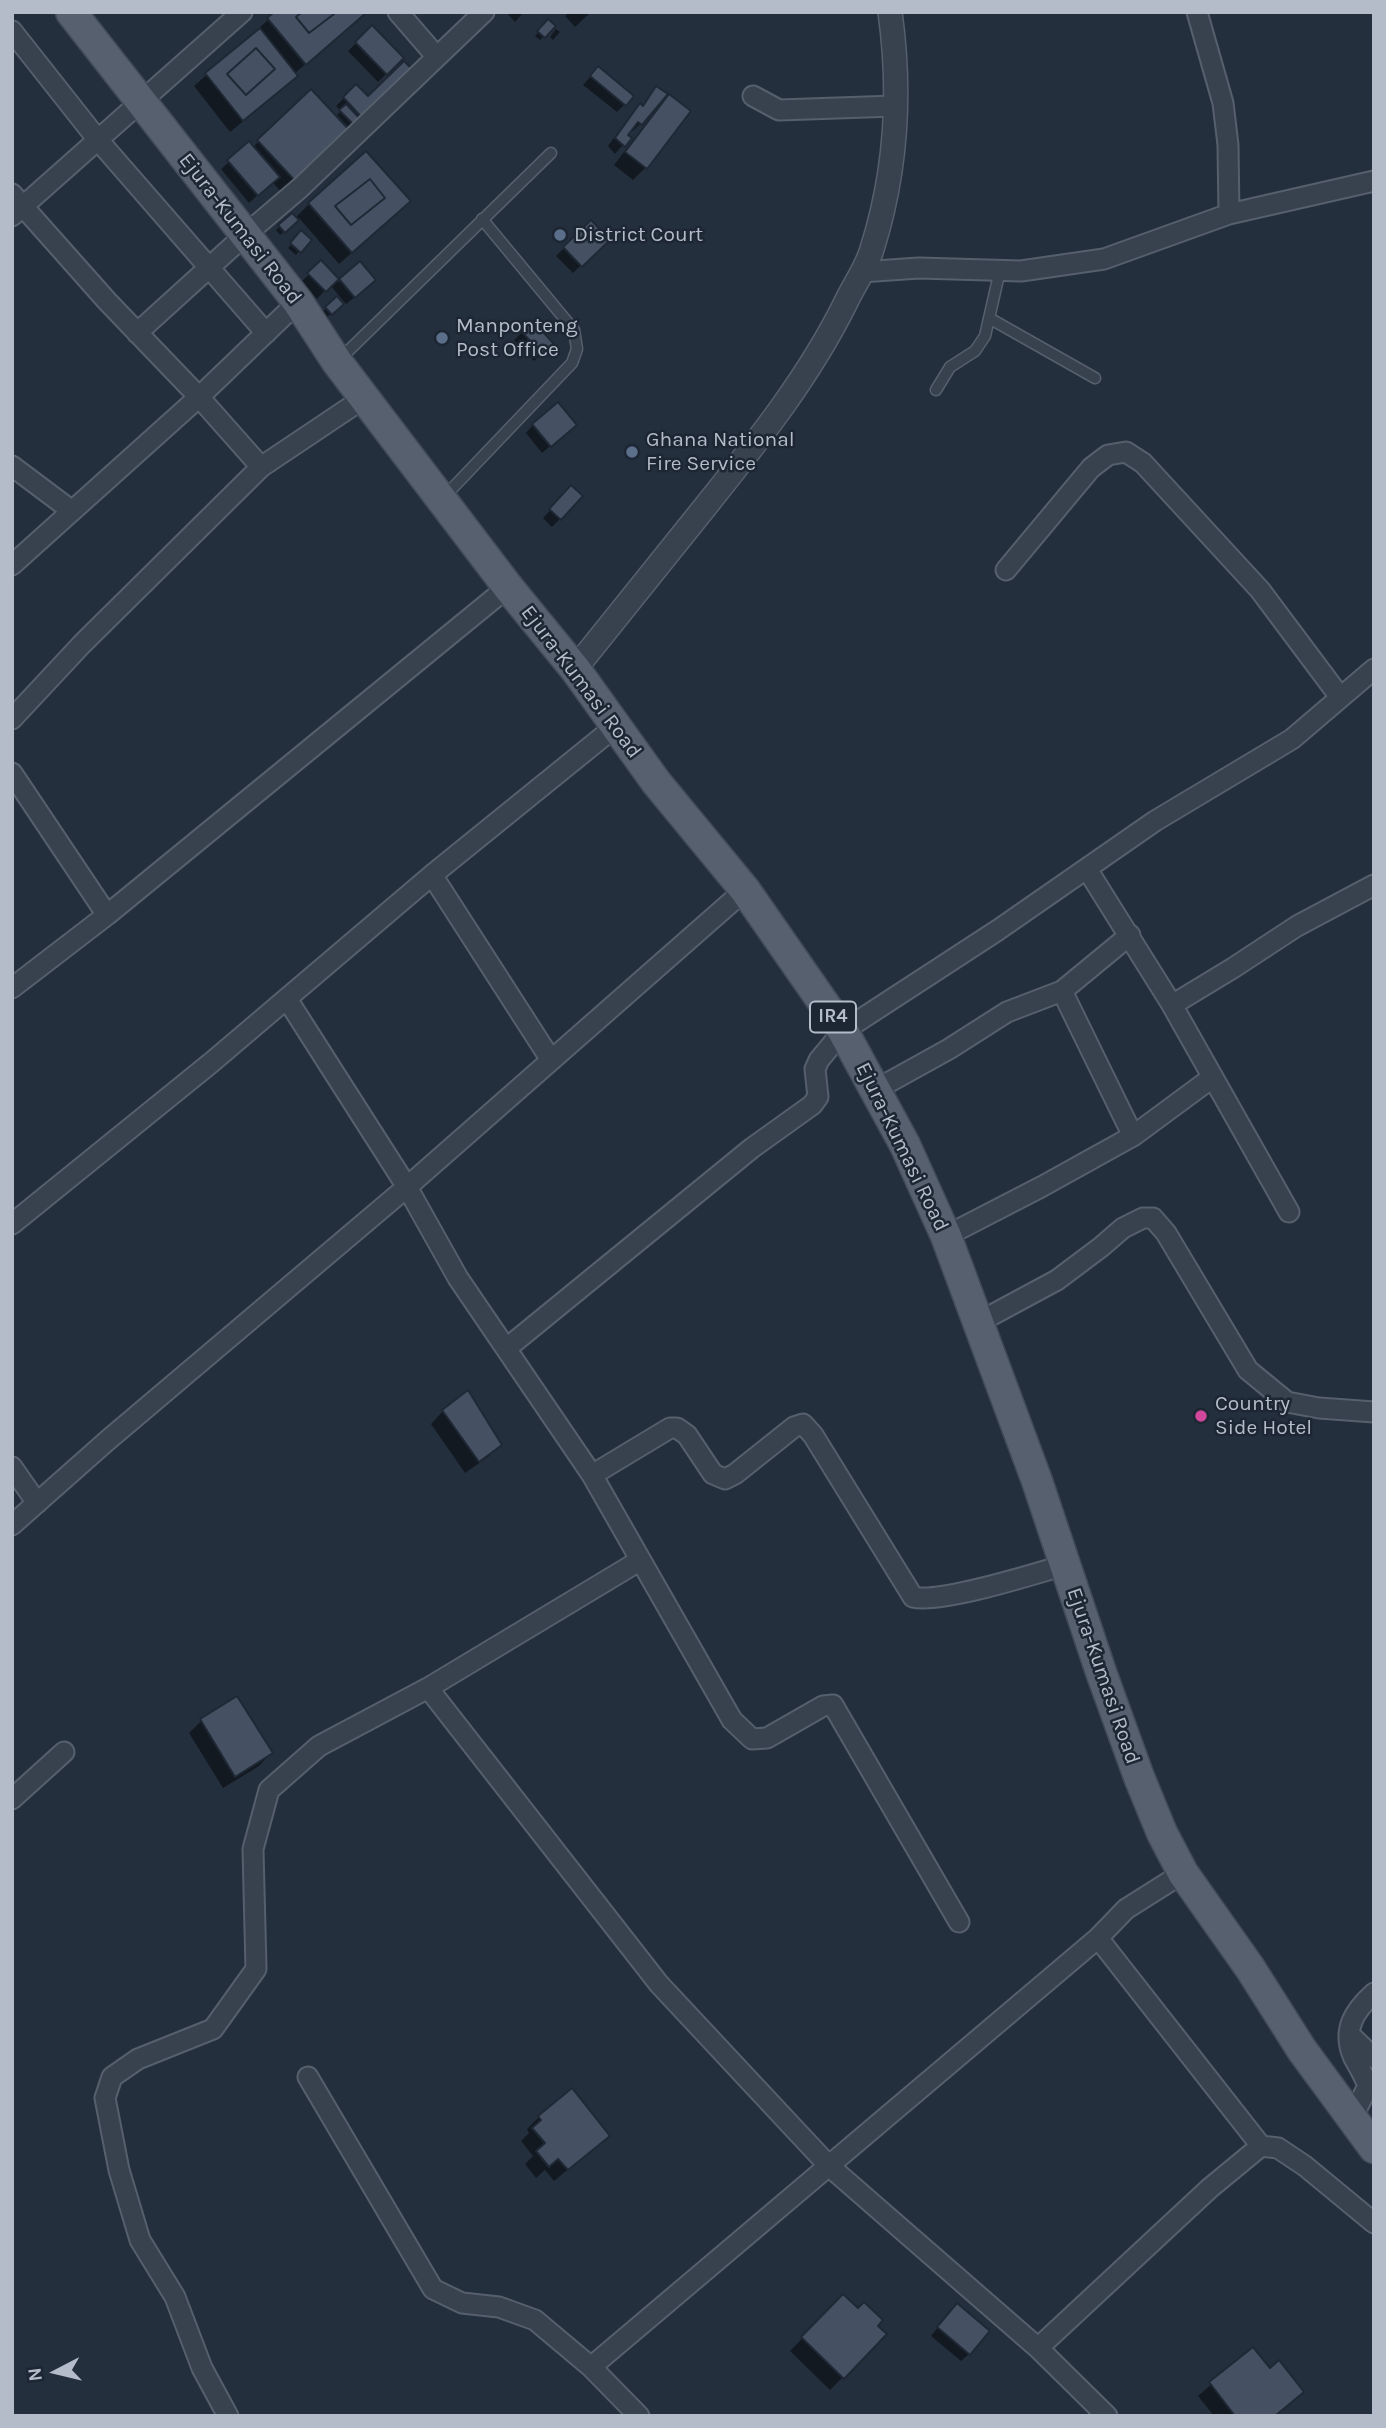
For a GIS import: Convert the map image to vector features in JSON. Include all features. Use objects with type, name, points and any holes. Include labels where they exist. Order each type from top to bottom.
[{"type":"main road","name":"Ejura-Kumasi Road","points":[[71,12],[298,302],[337,362],[508,587],[575,669],[656,782],[745,890],[843,1031],[905,1144],[946,1236],[1037,1481],[1139,1777],[1162,1833],[1183,1873],[1250,1968],[1301,2050],[1374,2148]]},
{"type":"street","points":[[242,12],[143,102],[16,205],[199,397],[261,467]]},
{"type":"street","points":[[398,12],[436,56]]},
{"type":"street","points":[[136,333],[300,188],[484,12]]},
{"type":"street","points":[[575,669],[735,469],[803,379],[872,252],[890,178],[895,106],[894,43],[890,12]]},
{"type":"street","points":[[1198,12],[1223,103],[1228,145],[1229,214]]},
{"type":"street","points":[[12,31],[98,140],[266,333]]},
{"type":"street","points":[[753,96],[779,110],[895,106]]},
{"type":"street","points":[[861,272],[919,268],[1021,271],[1104,259],[1229,214],[1374,181]]},
{"type":"street","points":[[12,565],[199,397],[298,302]]},
{"type":"street","points":[[12,719],[92,634],[261,467],[365,398]]},
{"type":"street","points":[[1006,570],[1091,468],[1108,455],[1126,452],[1143,463],[1260,590],[1340,697]]},
{"type":"street","points":[[12,466],[72,511]]},
{"type":"street","points":[[12,988],[107,915],[508,587]]},
{"type":"street","points":[[507,1348],[752,1148],[812,1104],[818,1097],[815,1069],[819,1060],[843,1031],[998,930],[1155,821],[1292,739],[1374,669]]},
{"type":"street","points":[[12,1224],[616,726]]},
{"type":"street","points":[[12,773],[107,915]]},
{"type":"street","points":[[1087,869],[1172,1005],[1289,1212]]},
{"type":"street","points":[[432,875],[551,1059]]},
{"type":"street","points":[[1172,1005],[1297,926],[1374,885]]},
{"type":"street","points":[[12,1525],[407,1187],[745,890]]},
{"type":"street","points":[[876,1090],[949,1049],[1007,1012],[1062,991],[1130,935]]},
{"type":"street","points":[[1062,991],[1133,1136]]},
{"type":"street","points":[[287,999],[407,1187],[458,1278],[592,1475],[732,1720],[752,1739],[767,1738],[823,1706],[833,1706],[959,1922]]},
{"type":"street","points":[[946,1236],[1133,1136],[1213,1077]]},
{"type":"street","points":[[979,1322],[1057,1280],[1123,1228],[1143,1218],[1153,1218],[1166,1233],[1248,1370],[1287,1402],[1319,1408],[1374,1412]]},
{"type":"street","points":[[592,1475],[670,1428],[677,1428],[687,1436],[713,1474],[725,1479],[794,1427],[803,1424],[813,1435],[913,1597],[923,1600],[1065,1565]]},
{"type":"street","points":[[12,1467],[37,1503]]},
{"type":"street","points":[[228,2416],[202,2368],[175,2297],[141,2240],[119,2170],[105,2098],[112,2077],[138,2059],[213,2029],[256,1969],[253,1849],[269,1790],[319,1746],[428,1688],[639,1561]]},
{"type":"street","points":[[428,1688],[659,1984],[830,2166],[1038,2348],[1107,2416]]},
{"type":"street","points":[[12,1799],[64,1752]]},
{"type":"street","points":[[591,2367],[1098,1938],[1126,1909],[1183,1873]]},
{"type":"street","points":[[1098,1938],[1261,2146],[1278,2148],[1305,2166],[1374,2223]]},
{"type":"street","points":[[1352,2118],[1368,2086],[1353,2055],[1349,2034],[1355,2010],[1374,1993]]},
{"type":"street","points":[[1349,2034],[1374,2058]]},
{"type":"street","points":[[308,2077],[433,2289],[462,2303],[499,2307],[535,2320],[591,2367],[632,2413]]},
{"type":"street","points":[[1038,2348],[1210,2188],[1261,2146]]},
{"type":"lane","points":[[337,362],[551,153]]},
{"type":"lane","points":[[442,499],[572,363],[577,349],[574,330],[482,219]]},
{"type":"lane","points":[[936,390],[950,367],[975,351],[985,336],[1001,269]]},
{"type":"lane","points":[[989,318],[1095,378]]},
{"type":"building","points":[[274,12],[302,12],[296,17],[309,33],[334,14],[333,12],[366,13],[306,65],[267,18]]},
{"type":"building","points":[[302,12],[334,14],[309,33],[296,17]]},
{"type":"building","points":[[548,19],[556,26],[545,38],[537,31]]},
{"type":"building","points":[[372,25],[404,58],[387,75],[355,42]]},
{"type":"building","points":[[260,28],[298,76],[243,121],[205,73]],"holes":[[[256,48],[275,69],[246,95],[227,74]]]},
{"type":"building","points":[[256,48],[275,69],[246,95],[227,74]]},
{"type":"building","points":[[404,61],[415,72],[365,121],[343,97],[356,84],[368,96]]},
{"type":"building","points":[[598,66],[634,96],[626,106],[590,76]]},
{"type":"building","points":[[656,86],[668,94],[642,125],[638,122],[628,135],[632,138],[625,147],[615,138],[640,103],[643,106]]},
{"type":"building","points":[[311,89],[353,134],[299,185],[257,140]]},
{"type":"building","points":[[669,94],[691,111],[647,169],[625,152]]},
{"type":"building","points":[[346,104],[364,123],[358,129],[339,110]]},
{"type":"building","points":[[249,141],[280,177],[258,196],[227,160]]},
{"type":"building","points":[[366,151],[411,201],[352,253],[308,203]],"holes":[[[370,179],[385,198],[351,225],[335,206]]]},
{"type":"building","points":[[370,179],[385,198],[351,225],[335,206]]},
{"type":"building","points":[[292,213],[299,220],[285,233],[278,225]]},
{"type":"building","points":[[591,220],[610,240],[582,267],[563,247]]},
{"type":"building","points":[[301,230],[312,240],[301,253],[290,243]]},
{"type":"building","points":[[321,260],[339,279],[326,292],[307,273]]},
{"type":"building","points":[[360,261],[376,280],[355,298],[339,279]]},
{"type":"building","points":[[337,296],[344,304],[332,315],[325,307]]},
{"type":"building","points":[[532,320],[554,344],[543,355],[521,331]]},
{"type":"building","points":[[558,402],[577,425],[551,447],[532,424]]},
{"type":"building","points":[[571,485],[583,496],[561,520],[549,509]]},
{"type":"building","points":[[468,1390],[502,1445],[479,1462],[442,1410]]},
{"type":"building","points":[[237,1696],[273,1753],[235,1777],[200,1719]]},
{"type":"building","points":[[572,2088],[610,2136],[568,2170],[558,2159],[549,2167],[536,2151],[545,2143],[532,2128],[541,2120],[538,2116]]},
{"type":"building","points":[[843,2294],[858,2308],[864,2302],[883,2320],[878,2326],[887,2334],[844,2379],[801,2337]]},
{"type":"building","points":[[957,2303],[990,2331],[970,2355],[937,2327]]},
{"type":"building","points":[[1253,2347],[1270,2368],[1279,2360],[1304,2392],[1275,2416],[1235,2416],[1209,2382]]},
{"type":"place","name":"District Court","points":[[560,235]]},
{"type":"place","name":"Manponteng Post Office","points":[[442,338]]},
{"type":"place","name":"Ghana National Fire Service","points":[[632,452]]},
{"type":"place","name":"Country Side Hotel","points":[[1201,1416]]}]
